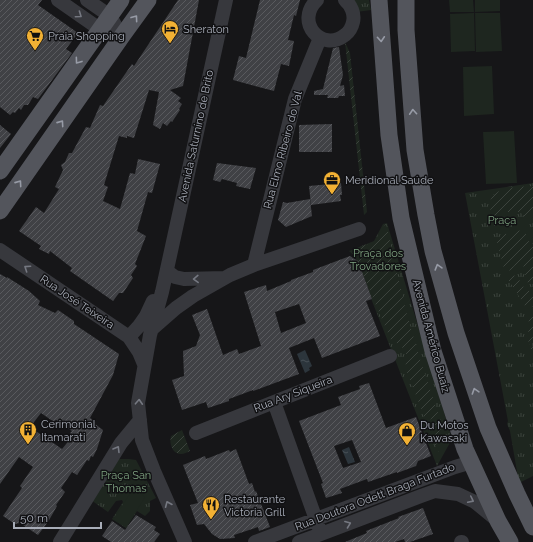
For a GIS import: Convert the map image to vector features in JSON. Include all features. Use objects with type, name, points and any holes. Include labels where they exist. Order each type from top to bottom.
[{"type":"main road","points":[[0,171],[121,0]]},
{"type":"main road","points":[[0,211],[148,0]]},
{"type":"main road","name":"Avenida Américo Buaiz","points":[[379,0],[388,136],[401,218],[433,351],[465,449],[498,522],[510,542]]},
{"type":"main road","points":[[406,0],[406,30],[415,150],[433,250],[456,333],[488,428],[532,526]]},
{"type":"main road","points":[[472,462],[486,459],[493,462],[532,526]]},
{"type":"street","points":[[58,0],[106,23]]},
{"type":"street","points":[[87,0],[106,23],[122,36]]},
{"type":"street","name":"Avenida Saturnino de Brito","points":[[186,541],[154,471],[142,440],[138,403],[150,335],[167,271],[226,0]]},
{"type":"street","points":[[316,0],[312,4],[309,11],[308,19],[314,33],[320,38],[327,40],[341,38],[347,34],[351,28],[354,21],[354,14],[351,7],[345,0]]},
{"type":"street","name":"Rua Elmo Ribeiro do Val","points":[[254,265],[295,99],[320,38]]},
{"type":"street","points":[[152,328],[193,296],[226,277],[254,265],[359,228]]},
{"type":"street","name":"Rua José Teixeira","points":[[0,250],[129,337],[139,352],[144,364]]},
{"type":"street","points":[[167,271],[175,277],[184,279],[226,277]]},
{"type":"street","points":[[161,289],[171,296],[193,296]]},
{"type":"street","name":"Avenida Saturnino de Brito","points":[[129,337],[146,316],[161,289]]},
{"type":"street","name":"Rua Ary Siqueira","points":[[196,432],[390,356]]},
{"type":"street","points":[[274,402],[323,538]]},
{"type":"street","points":[[60,542],[121,443],[140,420]]},
{"type":"street","name":"Rua Doutora Odett Braga Furtado","points":[[255,542],[472,462]]},
{"type":"street","name":"Rua Doutora Odett Braga Furtado","points":[[299,542],[323,538],[414,498],[435,491],[458,494],[475,502],[498,522]]},
{"type":"green space","points":[[350,0],[369,0],[371,10],[356,12]]},
{"type":"green space","points":[[449,0],[473,0],[474,12],[450,12]]},
{"type":"green space","points":[[475,0],[500,0],[500,11],[475,12]]},
{"type":"green space","points":[[474,13],[475,51],[451,52],[450,14]]},
{"type":"green space","points":[[475,13],[500,13],[502,51],[476,52]]},
{"type":"green space","points":[[345,42],[350,53],[367,212],[364,215]]},
{"type":"green space","points":[[492,66],[494,114],[464,116],[463,67]]},
{"type":"green space","points":[[514,131],[517,183],[486,184],[483,132]]},
{"type":"green space","name":"Praça","points":[[533,183],[533,476],[519,483],[465,193]]},
{"type":"green space","points":[[533,186],[533,210],[526,216],[520,212],[511,215],[508,212],[504,212],[501,217],[502,227],[495,230],[491,214],[491,198],[500,191],[514,187]]},
{"type":"green space","name":"Praça dos Trovadores","points":[[387,223],[452,439],[437,466],[372,301],[357,258],[349,251],[374,241],[383,224]]},
{"type":"green space","points":[[386,224],[406,311],[439,416],[426,421],[405,367],[408,357],[403,348],[391,340],[356,259],[358,253],[357,248],[374,242]]},
{"type":"green space","points":[[523,230],[529,242],[533,244],[533,284],[528,283],[525,276],[526,268],[522,266],[514,266],[513,269],[505,272],[497,242],[505,232],[507,235],[512,236],[517,231]]},
{"type":"green space","points":[[506,276],[517,276],[525,288],[533,292],[533,306],[527,309]]},
{"type":"green space","points":[[533,315],[533,337],[531,342],[533,356],[528,340],[529,316]]},
{"type":"green space","points":[[440,418],[442,435],[438,452],[427,424]]},
{"type":"green space","points":[[182,430],[190,451],[178,454],[173,450],[170,439],[171,436]]},
{"type":"green space","name":"Praça San Thomas","points":[[117,459],[136,460],[156,498],[150,501],[150,511],[145,516],[137,511],[126,528],[112,519],[123,502],[122,500],[116,501],[108,512],[91,500]]},
{"type":"green space","points":[[134,488],[145,497],[126,528],[113,519]]},
{"type":"water","points":[[305,350],[312,366],[309,368],[310,370],[305,373],[297,354]]},
{"type":"water","points":[[349,447],[355,462],[348,464],[342,450]]},
{"type":"building","name":"Praia Shopping","points":[[0,0],[42,0],[38,5],[78,33],[66,49],[72,53],[38,99],[33,97],[28,105],[24,105],[21,110],[19,108],[15,113],[13,112],[10,115],[0,107]]},
{"type":"building","points":[[178,0],[199,0],[183,86],[170,90],[181,98],[178,101],[182,104],[179,109],[180,110],[172,122],[171,121],[167,126],[163,123],[160,129],[153,125],[159,92],[149,90],[134,138],[119,136],[104,185],[108,187],[103,201],[120,209],[130,173],[135,174],[138,159],[160,164],[152,193],[148,192],[137,231],[146,236],[135,264],[137,266],[131,275],[133,278],[123,293],[119,293],[113,301],[70,271],[72,268],[50,251],[49,254],[39,249],[41,246],[19,231],[36,207],[44,213],[59,189],[55,187],[63,170],[61,165],[65,162],[69,153],[72,153],[86,127],[90,128],[100,105],[103,106],[132,64],[134,66]]},
{"type":"building","points":[[260,0],[300,0],[296,16],[294,15],[288,40],[294,41],[289,66],[281,64],[274,91],[233,80],[239,56],[246,58]]},
{"type":"building","points":[[339,47],[343,75],[340,86],[344,85],[345,96],[339,96],[338,98],[327,98],[328,95],[314,95],[314,91],[323,89],[333,48]]},
{"type":"building","points":[[332,124],[332,152],[299,152],[299,125]]},
{"type":"building","points":[[0,125],[11,134],[0,148]]},
{"type":"building","points":[[217,163],[256,168],[250,189],[236,186],[237,183],[222,179],[220,182],[213,180]]},
{"type":"building","points":[[341,183],[341,201],[311,205],[309,186]]},
{"type":"building","points":[[310,199],[312,216],[286,227],[278,220],[283,202],[287,203]]},
{"type":"building","points":[[350,256],[358,261],[372,299],[366,301],[380,336],[322,358],[314,338],[289,348],[299,374],[208,408],[206,402],[182,410],[172,380],[184,376],[183,351],[196,346],[200,335],[192,315],[207,309],[223,355],[237,349],[239,354],[261,346],[244,292],[266,285],[267,291],[313,272],[313,270]],"holes":[[[299,304],[306,323],[281,333],[275,312]]]},
{"type":"building","points":[[0,274],[29,291],[40,301],[38,305],[55,313],[58,310],[74,321],[74,324],[119,354],[113,375],[90,418],[103,430],[97,449],[93,457],[91,456],[89,461],[87,460],[77,475],[72,472],[61,488],[65,492],[56,505],[57,506],[48,522],[38,535],[20,523],[15,524],[3,516],[22,488],[20,486],[33,467],[19,457],[0,484]],"holes":[[[41,413],[54,422],[56,420],[72,431],[70,433],[73,436],[62,449],[30,427]]]},
{"type":"building","points":[[369,383],[386,428],[416,417],[431,456],[418,461],[416,466],[368,482],[367,479],[340,489],[342,493],[326,498],[321,484],[323,483],[299,421],[341,405],[338,397],[360,389],[359,386]],"holes":[[[352,440],[361,462],[343,468],[334,446]]]},
{"type":"building","points":[[236,449],[249,484],[252,483],[255,492],[256,491],[270,527],[259,531],[258,527],[234,535],[235,538],[220,539],[212,534],[204,524],[197,525],[190,505],[198,503],[183,465],[205,456],[206,459],[229,450],[230,452]]},
{"type":"building","points":[[423,508],[433,534],[410,542],[405,542],[404,539],[395,542],[345,542],[367,533],[366,531],[399,518],[398,517]]},
{"type":"building","points":[[136,515],[156,527],[154,530],[160,534],[154,542],[111,542],[102,536],[112,521],[125,530]]},
{"type":"place","name":"Sheraton","points":[[170,44]]},
{"type":"place","name":"Praia Shopping","points":[[35,51]]},
{"type":"place","name":"Meridional Saúde","points":[[332,195]]},
{"type":"place","name":"Cerimonial Itamarati","points":[[28,445]]},
{"type":"place","name":"Du Motos Kawasaki","points":[[407,446]]},
{"type":"place","name":"Restaurante Victoria Grill","points":[[211,520]]}]
